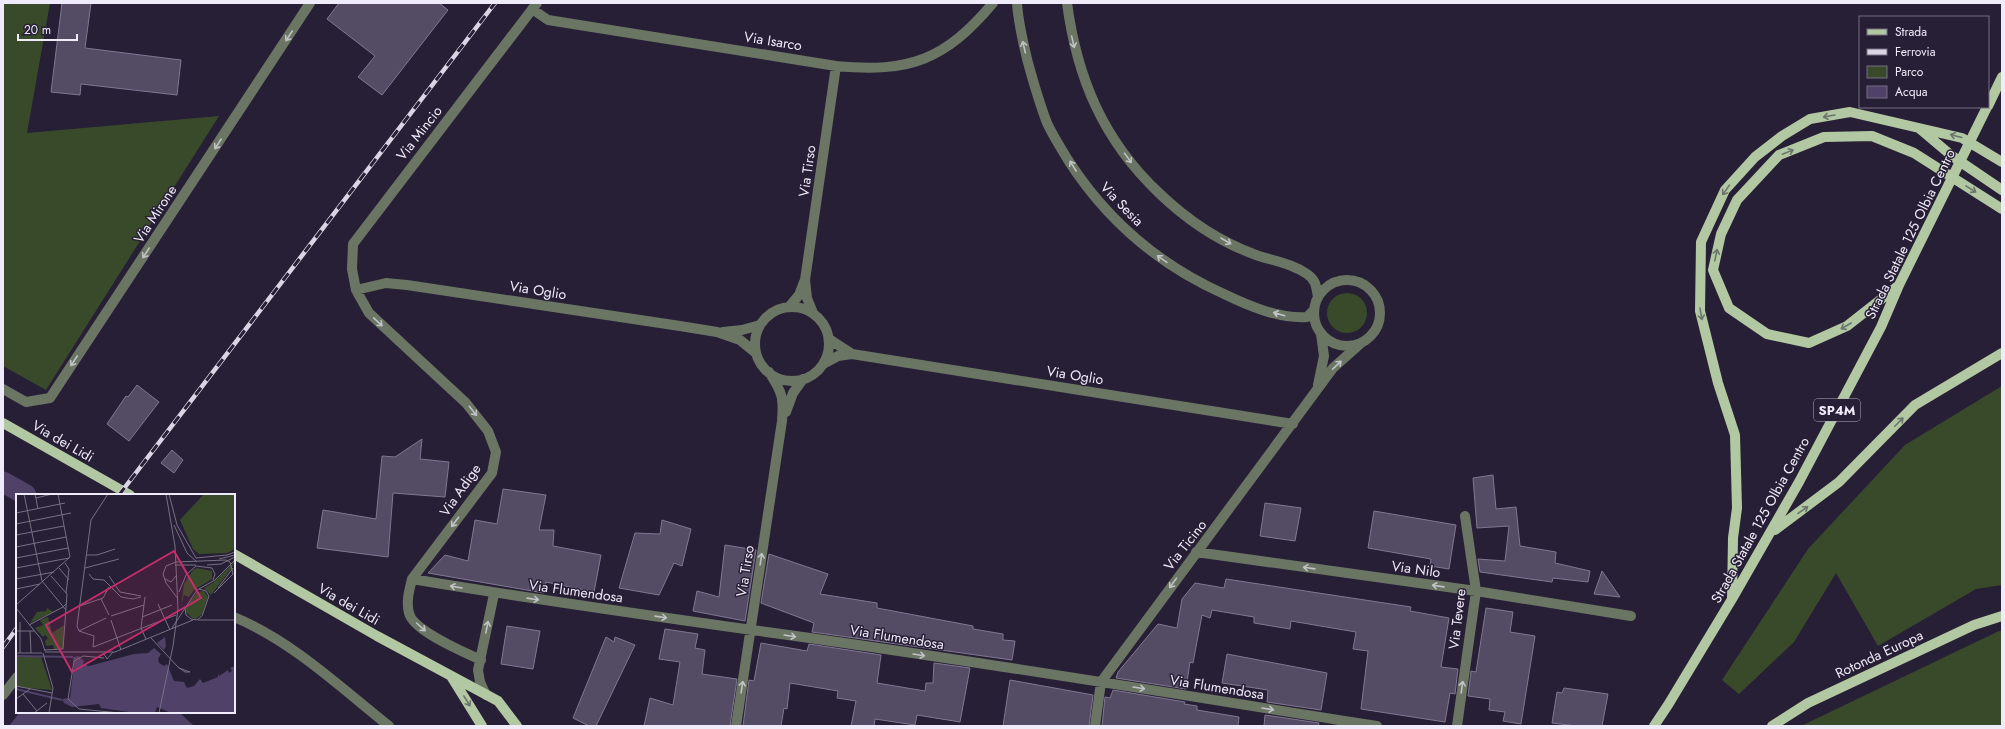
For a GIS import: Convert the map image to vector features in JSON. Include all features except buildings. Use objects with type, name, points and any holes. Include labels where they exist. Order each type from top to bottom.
[{"type":"main road","name":"Strada Statale 125 Olbia Centro","points":[[1989,104],[2002,77]]},
{"type":"main road","name":"Strada Statale 125 Olbia Centro","points":[[1654,726],[1732,599],[1771,532],[1881,327],[1899,285],[1987,108]]},
{"type":"main road","points":[[1732,599],[1732,538],[1737,508],[1735,435],[1718,383],[1700,311],[1701,242],[1725,190],[1755,157],[1782,136],[1810,119],[1850,112],[1916,126],[1962,138],[2002,162]]},
{"type":"main road","points":[[1916,126],[1952,156],[2002,190]]},
{"type":"main road","points":[[1899,285],[1847,326],[1809,343],[1767,334],[1730,308],[1713,270],[1721,234],[1736,200],[1779,155],[1824,137],[1872,136],[1914,153],[2002,208]]},
{"type":"main road","points":[[1771,532],[1839,482],[1915,405],[2002,353]]},
{"type":"main road","name":"Via dei Lidi","points":[[3,423],[128,494]]},
{"type":"main road","name":"Via dei Lidi","points":[[235,555],[377,636],[498,701],[517,726]]},
{"type":"main road","name":"Rotonda Europa","points":[[1772,726],[1808,703],[1974,625],[2002,616]]},
{"type":"main road","name":"Via dei Lidi","points":[[451,676],[482,726]]},
{"type":"street","name":"Via Mirone","points":[[3,389],[26,402],[50,398],[310,3]]},
{"type":"street","name":"Via Isarco","points":[[535,6],[548,20],[836,66],[866,68],[910,63],[932,56],[956,41],[979,20],[993,3]]},
{"type":"street","name":"Via Sesia","points":[[1016,3],[1034,85],[1048,124],[1083,183],[1110,214],[1146,247],[1201,284],[1262,309],[1293,318],[1307,318],[1314,310]]},
{"type":"street","points":[[1067,3],[1077,60],[1086,87],[1114,139],[1133,166],[1159,193],[1206,230],[1256,255],[1297,267],[1307,274],[1315,281],[1318,297]]},
{"type":"street","name":"Via Mincio","points":[[356,290],[352,269],[353,244],[535,6]]},
{"type":"street","name":"Via Tirso","points":[[805,280],[836,66]]},
{"type":"street","points":[[789,307],[799,295],[805,280]]},
{"type":"street","points":[[805,280],[806,298],[813,313],[825,326],[829,339],[829,353],[824,364]]},
{"type":"street","points":[[1317,389],[1324,356],[1321,334],[1314,318],[1314,310],[1318,297],[1324,288],[1333,282],[1344,280],[1355,280],[1365,284],[1373,291],[1380,306],[1380,321],[1376,331],[1369,339],[1360,344],[1350,346],[1339,345],[1329,341],[1321,334]]},
{"type":"street","name":"Via Oglio","points":[[356,290],[386,283],[407,285],[717,332]]},
{"type":"street","name":"Via Adige","points":[[356,290],[369,313],[466,403],[488,431],[496,452],[492,473],[412,580],[408,597],[409,614],[421,629],[481,660]]},
{"type":"street","points":[[756,353],[756,339],[760,325],[767,317],[778,310],[789,307],[801,308],[813,313]]},
{"type":"street","points":[[717,332],[742,330],[760,325]]},
{"type":"street","points":[[717,332],[740,340],[756,353],[761,363],[778,386],[784,400],[782,421]]},
{"type":"street","points":[[829,339],[852,354]]},
{"type":"street","name":"Via Ticino","points":[[1095,726],[1101,682],[1196,552],[1208,540],[1333,368],[1360,344]]},
{"type":"street","points":[[769,372],[779,379],[792,381],[803,379],[814,374],[824,364],[838,356],[852,354]]},
{"type":"street","name":"Via Oglio","points":[[852,354],[1293,424]]},
{"type":"street","points":[[782,421],[793,392],[803,379]]},
{"type":"street","name":"Via Tirso","points":[[736,726],[782,421]]},
{"type":"street","name":"Via Tevere","points":[[1457,726],[1476,591],[1465,516]]},
{"type":"street","name":"Via Nilo","points":[[1196,552],[1476,591],[1631,616]]},
{"type":"street","name":"Via Flumendosa","points":[[412,580],[494,594],[751,630],[1101,682],[1377,726]]},
{"type":"street","points":[[486,695],[480,682],[478,670],[494,594]]},
{"type":"street","points":[[235,617],[263,631],[294,651],[389,726]]},
{"type":"street","points":[[3,695],[16,678]]},
{"type":"green space","points":[[3,3],[50,3],[27,133],[219,116],[46,390],[3,366]]},
{"type":"green space","points":[[1351,293],[1358,296],[1364,302],[1367,313],[1366,321],[1358,330],[1351,333],[1343,333],[1336,330],[1328,321],[1327,309],[1330,302],[1339,294]]},
{"type":"green space","points":[[2002,386],[2002,585],[1976,589],[1878,646],[1836,573],[1794,642],[1739,694],[1722,680],[1808,549],[1905,445]]},
{"type":"green space","points":[[1999,631],[2002,631],[2002,726],[1801,726]]},
{"type":"water","points":[[19,713],[180,713],[194,726],[9,726]]},
{"type":"waterway","points":[[3,482],[24,494]]},
{"type":"railway","points":[[120,494],[495,3]]},
{"type":"railway","points":[[3,647],[16,629]]}]
